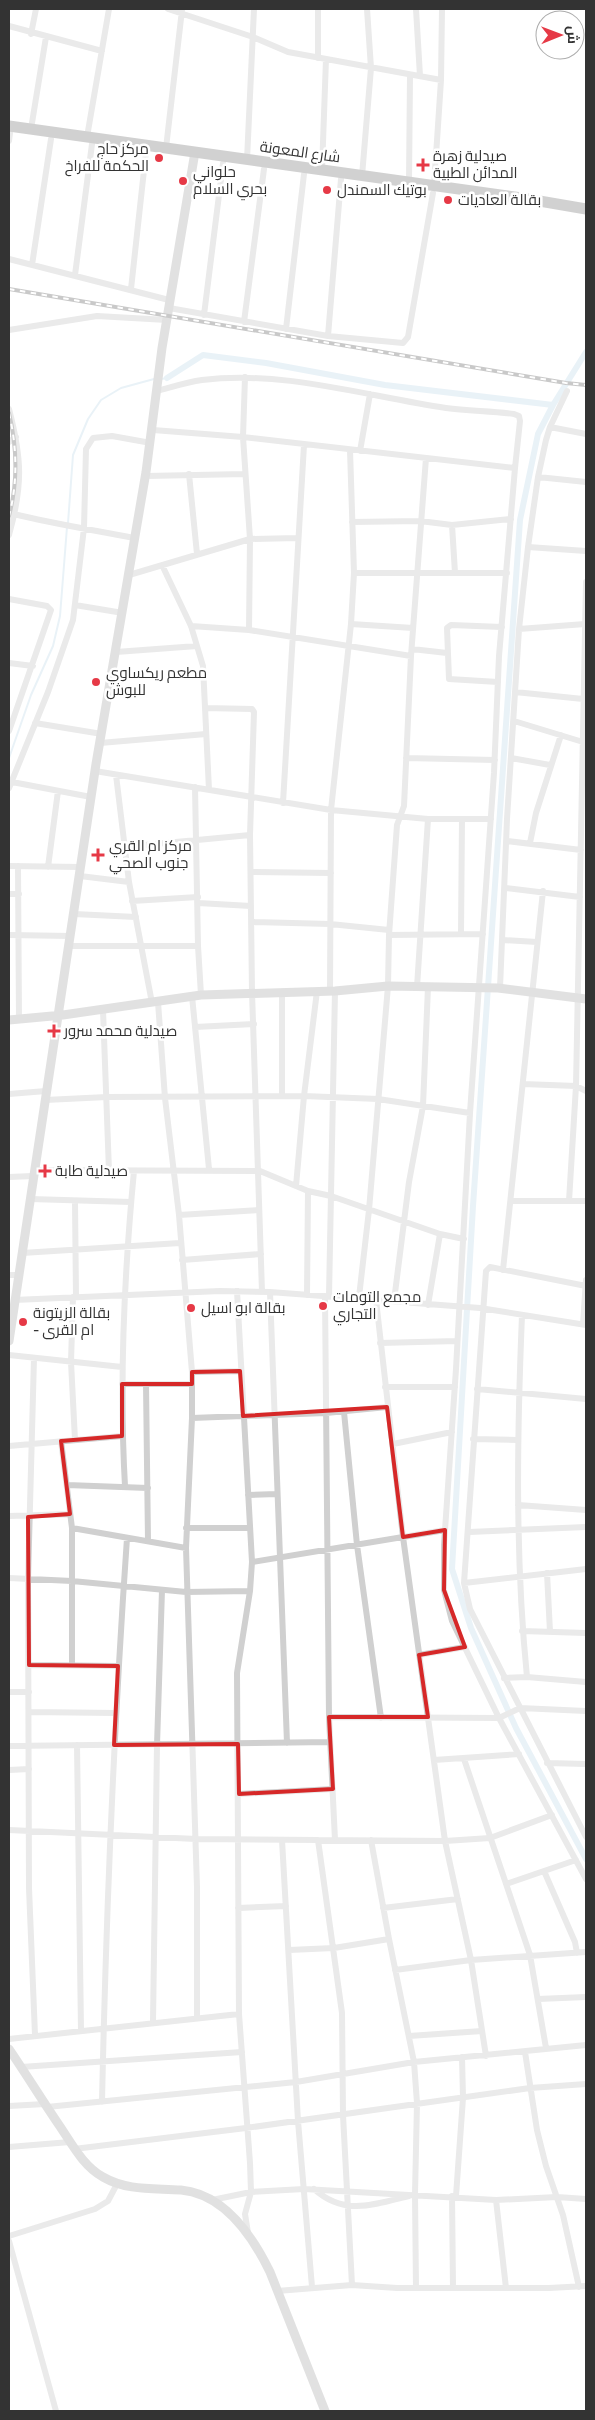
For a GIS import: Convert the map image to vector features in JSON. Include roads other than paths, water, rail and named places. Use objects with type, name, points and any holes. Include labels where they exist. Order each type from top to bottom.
[{"type":"highway","name":"شارع المعونة","points":[[9,133],[31,129],[146,152],[247,160],[409,182],[433,189],[586,214]]},
{"type":"highway","name":"شارع المعونة","points":[[9,133],[50,139],[89,140],[166,148],[223,163],[264,169],[586,209]]},
{"type":"street","points":[[31,34],[36,9]]},
{"type":"street","points":[[75,275],[89,140],[109,9]]},
{"type":"street","points":[[168,9],[182,11],[288,52],[441,80]]},
{"type":"street","points":[[247,160],[254,9]]},
{"type":"street","points":[[318,9],[318,58]]},
{"type":"street","points":[[362,176],[371,68],[367,9]]},
{"type":"street","points":[[416,9],[420,76]]},
{"type":"street","points":[[9,259],[130,288],[169,304],[204,315],[328,336],[403,343],[406,341],[433,189],[441,80],[442,9]]},
{"type":"street","points":[[166,148],[182,11]]},
{"type":"street","points":[[9,26],[31,34],[102,51]]},
{"type":"street","points":[[31,129],[46,37]]},
{"type":"street","points":[[322,170],[326,59]]},
{"type":"street","points":[[409,182],[410,75]]},
{"type":"street","points":[[32,266],[50,139]]},
{"type":"street","points":[[130,288],[146,152]]},
{"type":"street","points":[[9,1341],[14,1300],[13,1275],[22,1253],[95,771],[146,476],[169,304],[194,155]]},
{"type":"street","points":[[204,315],[223,163]]},
{"type":"street","points":[[244,322],[264,169]]},
{"type":"street","points":[[286,329],[304,174]]},
{"type":"street","points":[[328,336],[341,179]]},
{"type":"street","points":[[9,330],[97,316],[167,320]]},
{"type":"street","points":[[158,387],[199,380],[245,377],[305,383],[446,408],[519,416],[498,682],[495,760],[470,1113],[460,1307],[445,1530],[444,1590],[447,1606],[499,1718],[586,1878]]},
{"type":"street","points":[[245,377],[243,437],[250,539],[249,630]]},
{"type":"street","points":[[499,988],[502,919],[506,888],[515,692],[528,547],[538,477],[550,427],[567,391]]},
{"type":"street","points":[[360,451],[370,394]]},
{"type":"street","points":[[9,409],[16,437],[20,475],[9,534]]},
{"type":"street","points":[[550,427],[586,434]]},
{"type":"street","points":[[153,430],[243,437],[515,468]]},
{"type":"street","points":[[92,797],[10,785],[68,639],[75,605],[86,449],[91,439],[112,436],[151,443]]},
{"type":"street","points":[[9,442],[16,437]]},
{"type":"street","points":[[283,803],[304,444]]},
{"type":"street","points":[[335,1840],[329,1717],[326,1413],[332,1098],[331,810],[347,646],[351,624],[354,573],[350,450]]},
{"type":"street","points":[[359,1297],[369,1210],[388,986],[389,932],[398,825],[402,816],[411,653],[426,458]]},
{"type":"street","points":[[189,474],[197,554]]},
{"type":"street","points":[[146,476],[245,474]]},
{"type":"street","points":[[538,477],[586,482]]},
{"type":"street","points":[[14,514],[60,526],[81,527],[134,538]]},
{"type":"street","points":[[352,522],[420,521],[452,524],[511,518]]},
{"type":"street","points":[[452,524],[455,573]]},
{"type":"street","points":[[129,575],[250,539],[297,538]]},
{"type":"street","points":[[528,547],[586,551]]},
{"type":"street","points":[[162,565],[191,626],[203,666],[209,790]]},
{"type":"street","points":[[354,573],[507,573]]},
{"type":"street","points":[[568,1201],[582,999],[584,921],[580,896],[584,801],[583,742],[586,582]]},
{"type":"street","points":[[9,599],[50,608],[50,614],[33,666],[11,719],[9,731]]},
{"type":"street","points":[[75,605],[123,613]]},
{"type":"street","points":[[351,624],[413,628]]},
{"type":"street","points":[[520,629],[585,624]]},
{"type":"street","points":[[191,626],[249,630],[347,646],[411,653],[446,653]]},
{"type":"street","points":[[498,682],[450,680],[448,677],[446,653],[447,628],[449,626],[502,627]]},
{"type":"street","points":[[116,652],[197,646]]},
{"type":"street","points":[[9,663],[33,666]]},
{"type":"street","points":[[515,692],[584,699]]},
{"type":"street","points":[[205,708],[253,710],[250,797],[252,992],[260,1171],[259,1210],[262,1292]]},
{"type":"street","points":[[514,721],[583,742]]},
{"type":"street","points":[[35,723],[101,738],[206,734]]},
{"type":"street","points":[[530,844],[536,813],[561,735]]},
{"type":"street","points":[[406,758],[495,760]]},
{"type":"street","points":[[511,758],[550,765]]},
{"type":"street","points":[[95,771],[331,810],[428,819],[491,819]]},
{"type":"street","points":[[116,775],[123,846],[132,901],[155,1002],[186,1294],[192,1372],[192,1418],[186,1528],[186,1592],[196,1839],[197,2018]]},
{"type":"street","points":[[195,787],[198,900],[195,1027],[208,1169]]},
{"type":"street","points":[[48,867],[58,791]]},
{"type":"street","points":[[417,987],[428,819]]},
{"type":"street","points":[[462,819],[462,933]]},
{"type":"street","points":[[123,846],[250,834]]},
{"type":"street","points":[[507,841],[581,850]]},
{"type":"street","points":[[9,866],[48,867],[129,882]]},
{"type":"street","points":[[18,866],[19,1020]]},
{"type":"street","points":[[251,872],[331,873]]},
{"type":"street","points":[[506,888],[580,896]]},
{"type":"street","points":[[503,1270],[512,1201],[531,993],[543,891]]},
{"type":"street","points":[[9,894],[19,894]]},
{"type":"street","points":[[132,901],[198,900],[252,906]]},
{"type":"street","points":[[74,914],[136,917]]},
{"type":"street","points":[[252,922],[330,924],[420,934],[483,934]]},
{"type":"street","points":[[9,935],[71,936]]},
{"type":"street","points":[[502,940],[537,942]]},
{"type":"street","points":[[70,946],[198,946]]},
{"type":"street","points":[[9,1020],[104,1010],[197,996],[252,992],[332,991],[388,986],[499,988],[582,999]]},
{"type":"street","points":[[394,1301],[404,1221],[423,1106],[428,987]]},
{"type":"street","points":[[296,1186],[304,1096],[317,991]]},
{"type":"street","points":[[282,993],[282,1096]]},
{"type":"street","points":[[104,1010],[109,1171]]},
{"type":"street","points":[[195,1027],[254,1024]]},
{"type":"street","points":[[523,1084],[576,1086],[586,1092]]},
{"type":"street","points":[[9,1094],[165,1098],[304,1096],[378,1099],[470,1113]]},
{"type":"street","points":[[9,1176],[34,1173],[208,1169],[260,1171],[308,1191],[331,1196],[440,1234],[464,1239]]},
{"type":"street","points":[[125,1486],[122,1436],[122,1367],[134,1172]]},
{"type":"street","points":[[307,1295],[308,1191]]},
{"type":"street","points":[[30,1199],[75,1202],[131,1202]]},
{"type":"street","points":[[512,1201],[586,1202]]},
{"type":"street","points":[[75,1202],[71,1362],[75,1440]]},
{"type":"street","points":[[178,1215],[259,1210]]},
{"type":"street","points":[[428,1305],[440,1234]]},
{"type":"street","points":[[22,1253],[180,1244]]},
{"type":"street","points":[[182,1260],[260,1254]]},
{"type":"street","points":[[586,1286],[490,1267],[487,1269],[481,1308],[469,1532],[464,1583],[470,1609],[586,1837]]},
{"type":"street","points":[[14,1300],[237,1291],[270,1292],[359,1297],[428,1305],[481,1308],[584,1324],[586,1280]]},
{"type":"street","points":[[237,1291],[252,1562],[250,1591],[237,1668],[239,2014],[251,2192],[245,2214],[249,2236]]},
{"type":"street","points":[[270,1292],[287,1743]]},
{"type":"street","points":[[376,1300],[403,1537],[445,1841],[471,1960],[486,2056]]},
{"type":"street","points":[[522,1315],[517,1440],[518,1532],[522,1630],[527,1677]]},
{"type":"street","points":[[380,1343],[457,1341]]},
{"type":"street","points":[[9,1355],[122,1367]]},
{"type":"street","points":[[34,1358],[28,1517],[28,1579],[29,1888],[35,2035]]},
{"type":"street","points":[[192,1372],[240,1371]]},
{"type":"street","points":[[122,1384],[192,1384]]},
{"type":"street","points":[[146,1384],[148,1541]]},
{"type":"street","points":[[385,1387],[455,1386]]},
{"type":"street","points":[[477,1389],[586,1399]]},
{"type":"street","points":[[192,1418],[275,1416],[344,1412],[387,1407]]},
{"type":"street","points":[[344,1412],[358,1545],[381,1718]]},
{"type":"street","points":[[393,1444],[452,1432]]},
{"type":"street","points":[[9,1446],[122,1436]]},
{"type":"street","points":[[473,1439],[517,1440]]},
{"type":"street","points":[[61,1441],[72,1528],[72,1665]]},
{"type":"street","points":[[67,1485],[148,1488]]},
{"type":"street","points":[[248,1495],[277,1494]]},
{"type":"street","points":[[518,1505],[586,1510]]},
{"type":"street","points":[[9,1516],[28,1517],[70,1514]]},
{"type":"street","points":[[469,1532],[518,1532],[586,1527]]},
{"type":"street","points":[[72,1528],[186,1548]]},
{"type":"street","points":[[186,1528],[249,1528]]},
{"type":"street","points":[[252,1562],[445,1530]]},
{"type":"street","points":[[102,2102],[110,1835],[118,1666],[127,1538]]},
{"type":"street","points":[[464,1583],[586,1569]]},
{"type":"street","points":[[547,1573],[550,1632]]},
{"type":"street","points":[[9,1578],[72,1581],[186,1592],[250,1591]]},
{"type":"street","points":[[153,2022],[157,1745],[162,1590]]},
{"type":"street","points":[[522,1630],[586,1634]]},
{"type":"street","points":[[419,1655],[465,1647]]},
{"type":"street","points":[[29,1665],[118,1666]]},
{"type":"street","points":[[504,1678],[527,1677],[586,1682]]},
{"type":"street","points":[[9,1692],[29,1692]]},
{"type":"street","points":[[329,1717],[499,1718],[520,1708],[586,1711]]},
{"type":"street","points":[[29,1712],[116,1713]]},
{"type":"street","points":[[9,1746],[330,1742]]},
{"type":"street","points":[[77,1745],[81,2030]]},
{"type":"street","points":[[434,1760],[519,1754]]},
{"type":"street","points":[[464,1758],[530,1955],[546,2048]]},
{"type":"street","points":[[547,1763],[586,1764]]},
{"type":"street","points":[[9,1770],[29,1769]]},
{"type":"street","points":[[239,1794],[333,1789]]},
{"type":"street","points":[[9,1830],[196,1839],[445,1841],[490,1838],[552,1816]]},
{"type":"street","points":[[579,1824],[586,1824]]},
{"type":"street","points":[[282,1840],[298,2121],[312,2287]]},
{"type":"street","points":[[318,1840],[342,2013],[346,2206],[352,2285]]},
{"type":"street","points":[[371,1840],[414,2062],[417,2103],[415,2194],[416,2288]]},
{"type":"street","points":[[506,1884],[576,1860]]},
{"type":"street","points":[[544,1871],[578,1953]]},
{"type":"street","points":[[383,1908],[458,1898]]},
{"type":"street","points":[[238,1908],[286,1906]]},
{"type":"street","points":[[289,1950],[334,1948],[389,1939]]},
{"type":"street","points":[[396,1970],[471,1960],[586,1952]]},
{"type":"street","points":[[538,1999],[586,1997]]},
{"type":"street","points":[[9,2039],[104,2027],[239,2014]]},
{"type":"street","points":[[409,2036],[482,2031]]},
{"type":"street","points":[[9,2106],[46,2106],[102,2102],[296,2082],[414,2062],[586,2045]]},
{"type":"street","points":[[9,2049],[72,2145],[92,2169],[117,2184],[132,2188],[183,2190],[212,2200],[230,2214],[249,2236],[262,2256],[324,2411]]},
{"type":"street","points":[[21,2067],[242,2052]]},
{"type":"street","points":[[277,2290],[352,2285],[416,2288],[583,2286],[542,2151],[525,2052]]},
{"type":"street","points":[[453,2288],[454,2196],[463,2098],[462,2057]]},
{"type":"street","points":[[9,2147],[72,2145],[246,2128],[530,2088],[586,2084]]},
{"type":"street","points":[[9,2236],[95,2209],[108,2200],[117,2184]]},
{"type":"street","points":[[314,2189],[325,2199],[336,2205],[346,2206],[362,2206],[415,2194]]},
{"type":"street","points":[[212,2200],[251,2192],[314,2189],[496,2200],[557,2197],[586,2200]]},
{"type":"street","points":[[496,2200],[506,2288]]},
{"type":"street","points":[[9,2241],[56,2411]]},
{"type":"waterway","points":[[586,352],[553,405],[538,434],[520,520],[473,1206],[452,1569],[471,1628],[516,1728],[586,1859]]},
{"type":"waterway","points":[[167,378],[203,355],[266,363],[385,385],[553,405]]},
{"type":"waterway","points":[[161,379],[167,378]]},
{"type":"waterway","points":[[68,523],[73,455],[88,419],[101,400],[121,388],[154,379]]},
{"type":"waterway","points":[[9,758],[31,695],[53,646],[60,616],[67,527]]},
{"type":"railway","points":[[9,289],[586,385]]},
{"type":"railway","points":[[9,413],[15,452],[14,490],[9,516]]},
{"type":"place","name":"مركز حاج الحكمة للفراخ","points":[[159,158]]},
{"type":"place","name":"صيدلية زهرة المدائن الطبية","points":[[423,165]]},
{"type":"place","name":"حلواني بحري السلام","points":[[183,181]]},
{"type":"place","name":"بوتيك السمندل","points":[[327,190]]},
{"type":"place","name":"بقالة العاديات","points":[[448,200]]},
{"type":"place","name":"مطعم ريكساوي للبوش","points":[[96,682]]},
{"type":"place","name":"مركز ام القري جنوب الصحي","points":[[98,855]]},
{"type":"place","name":"صيدلية محمد سرور","points":[[54,1031]]},
{"type":"place","name":"صيدلية طابة","points":[[45,1171]]},
{"type":"place","name":"مجمع التومات التجاري","points":[[323,1306]]},
{"type":"place","name":"بقالة ابو اسيل","points":[[191,1308]]},
{"type":"place","name":"بقالة الزيتونة - ام القرى","points":[[23,1322]]}]
